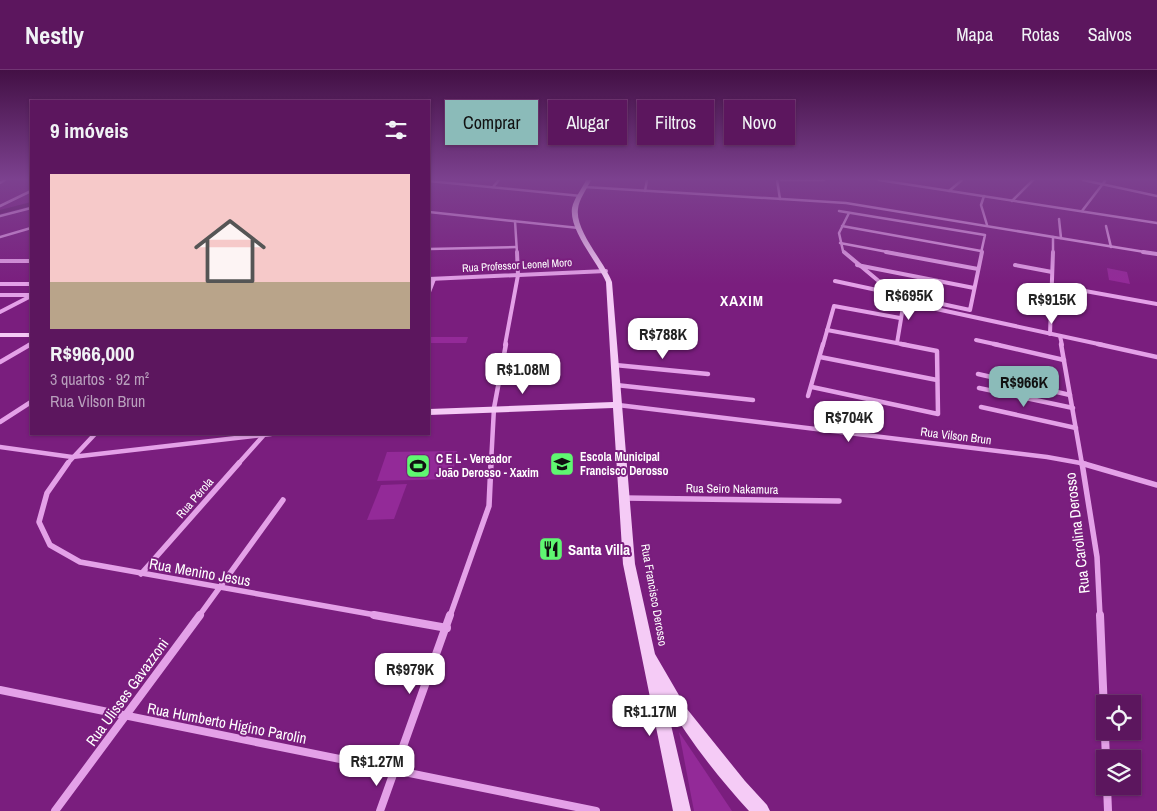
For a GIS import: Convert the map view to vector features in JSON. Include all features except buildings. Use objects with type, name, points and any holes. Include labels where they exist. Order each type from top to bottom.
[{"type":"main road","name":"Rua Francisco Derosso","points":[[576,215],[579,228],[606,271],[609,282],[629,564],[648,656],[682,714],[739,787],[761,811]]},
{"type":"main road","points":[[0,335],[30,335]]},
{"type":"main road","points":[[430,412],[494,408],[618,405]]},
{"type":"main road","points":[[648,656],[682,811]]},
{"type":"street","points":[[454,215],[579,228]]},
{"type":"street","points":[[848,215],[840,230],[840,243],[843,251],[857,265],[881,283],[878,290]]},
{"type":"street","points":[[859,215],[986,235],[981,251],[969,316]]},
{"type":"street","points":[[917,215],[1157,254]]},
{"type":"street","points":[[984,215],[987,226]]},
{"type":"street","points":[[1104,215],[1157,223]]},
{"type":"street","points":[[1059,219],[1061,238]]},
{"type":"street","points":[[380,811],[447,628],[489,506],[494,408],[518,275],[515,221]]},
{"type":"street","points":[[1143,221],[1144,228]]},
{"type":"street","points":[[842,226],[981,251]]},
{"type":"street","points":[[1106,226],[1111,247]]},
{"type":"street","points":[[0,237],[30,228]]},
{"type":"street","points":[[840,230],[854,228]]},
{"type":"street","points":[[1050,334],[1053,237]]},
{"type":"street","points":[[840,243],[978,269]]},
{"type":"street","points":[[430,249],[516,248]]},
{"type":"street","points":[[0,261],[30,261]]},
{"type":"street","points":[[857,265],[974,288]]},
{"type":"street","points":[[1014,265],[1052,272]]},
{"type":"street","points":[[866,272],[874,268]]},
{"type":"street","name":"Rua Professor Leonel Moro","points":[[430,279],[606,271]]},
{"type":"street","points":[[430,289],[434,279]]},
{"type":"street","points":[[835,281],[970,310]]},
{"type":"street","points":[[0,284],[30,284]]},
{"type":"street","points":[[1052,284],[1157,304]]},
{"type":"street","points":[[0,295],[30,296]]},
{"type":"street","points":[[897,342],[900,318],[906,296]]},
{"type":"street","points":[[0,312],[30,297]]},
{"type":"street","points":[[904,302],[1157,357]]},
{"type":"street","points":[[933,308],[934,302]]},
{"type":"street","points":[[808,396],[834,306],[900,318]]},
{"type":"street","points":[[812,387],[938,414],[937,351],[827,330]]},
{"type":"street","name":"Rua Carolina Derosso","points":[[1060,336],[1097,556],[1106,750]]},
{"type":"street","points":[[976,340],[1064,360]]},
{"type":"street","points":[[0,362],[30,345]]},
{"type":"street","points":[[820,357],[937,380]]},
{"type":"street","points":[[615,365],[708,374]]},
{"type":"street","points":[[978,374],[1070,395]]},
{"type":"street","points":[[616,385],[753,400]]},
{"type":"street","points":[[979,388],[1073,408]]},
{"type":"street","points":[[0,422],[30,403]]},
{"type":"street","name":"Rua Vilson Brun","points":[[618,405],[1047,457],[1083,464],[1157,485]]},
{"type":"street","points":[[981,407],[1076,428]]},
{"type":"street","points":[[72,457],[94,435]]},
{"type":"street","points":[[0,447],[72,457],[263,435]]},
{"type":"street","name":"Rua Pérola","points":[[141,574],[263,435]]},
{"type":"street","name":"Rua Menino Jesus","points":[[72,457],[47,493],[39,522],[50,545],[80,562],[447,628]]},
{"type":"street","name":"Rua Seiro Nakamura","points":[[625,498],[839,501]]},
{"type":"street","name":"Rua Ulisses Gavazzoni","points":[[55,811],[126,717],[283,500]]},
{"type":"street","name":"Rua Humberto Higino Parolin","points":[[0,690],[596,811]]},
{"type":"street","points":[[1107,795],[1108,811]]},
{"type":"shaded area","points":[[1107,268],[1127,272],[1130,284],[1109,280]]},
{"type":"shaded area","points":[[430,337],[468,337],[466,343],[430,343]]},
{"type":"shaded area","name":"C E L - Vereador João Derosso - Xaxim","points":[[457,451],[452,479],[377,481],[387,452]]},
{"type":"shaded area","points":[[407,484],[394,519],[367,520],[381,485]]},
{"type":"shaded area","points":[[679,732],[732,811],[694,811]]},
{"type":"place","name":"Escola Municipal Francisco Derosso","points":[[562,464]]},
{"type":"place","name":"C E L - Vereador João Derosso - Xaxim","points":[[418,466]]},
{"type":"place","name":"Santa Villa","points":[[551,549]]},
{"type":"district","name":"XAXIM","points":[[742,300]]}]
